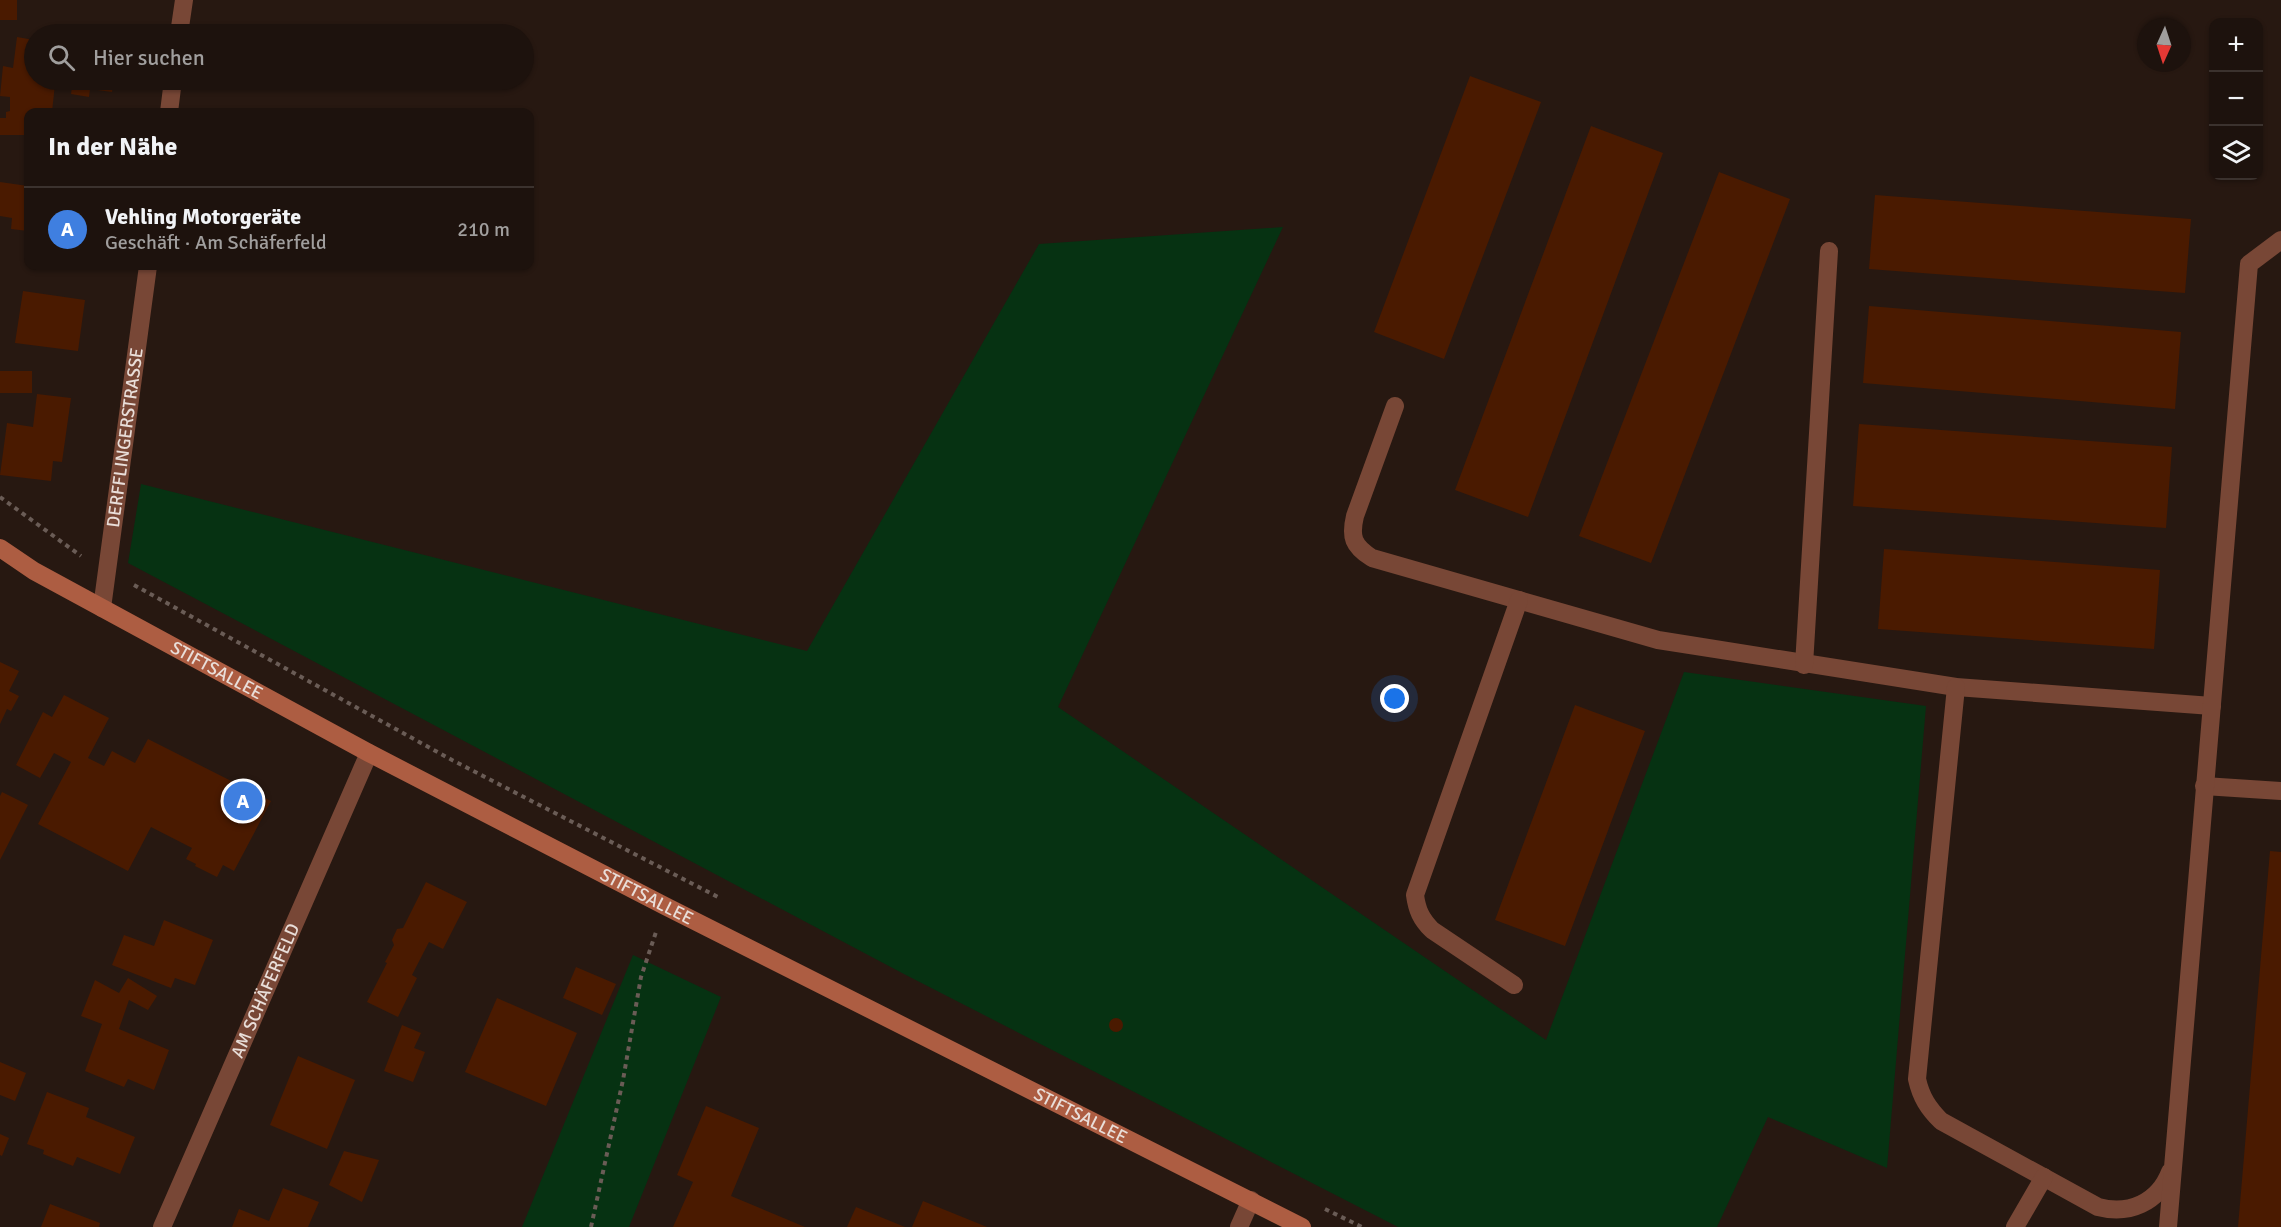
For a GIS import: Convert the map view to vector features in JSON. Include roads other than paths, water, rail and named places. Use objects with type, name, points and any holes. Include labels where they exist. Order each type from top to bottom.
[{"type":"main road","name":"STIFTSALLEE","points":[[0,548],[34,571],[369,753],[665,906],[1302,1227]]},
{"type":"street","points":[[180,24],[184,0]]},
{"type":"street","points":[[170,108],[172,90]]},
{"type":"street","points":[[2168,1227],[2249,264],[2281,240]]},
{"type":"street","points":[[1804,665],[1829,251]]},
{"type":"street","name":"DERFFLINGERSTRASSE","points":[[102,608],[147,270]]},
{"type":"street","points":[[1395,406],[1352,530],[1353,538],[1359,548],[1372,558],[1658,640],[1804,665],[1956,687],[2212,706]]},
{"type":"street","points":[[1514,985],[1432,930],[1422,920],[1417,910],[1415,895],[1519,600]]},
{"type":"street","points":[[1956,687],[1917,1079],[1921,1094],[1928,1108],[1941,1121],[2098,1207],[2110,1210],[2138,1207],[2154,1197],[2166,1182],[2172,1165]]},
{"type":"street","name":"AM SCHÄFERFELD","points":[[162,1227],[369,753]]},
{"type":"street","points":[[2204,786],[2281,791]]},
{"type":"street","points":[[2015,1227],[2044,1177]]},
{"type":"street","points":[[1239,1227],[1251,1200]]},
{"type":"place","name":"Vehling Motorgeräte","points":[[243,801]]}]
